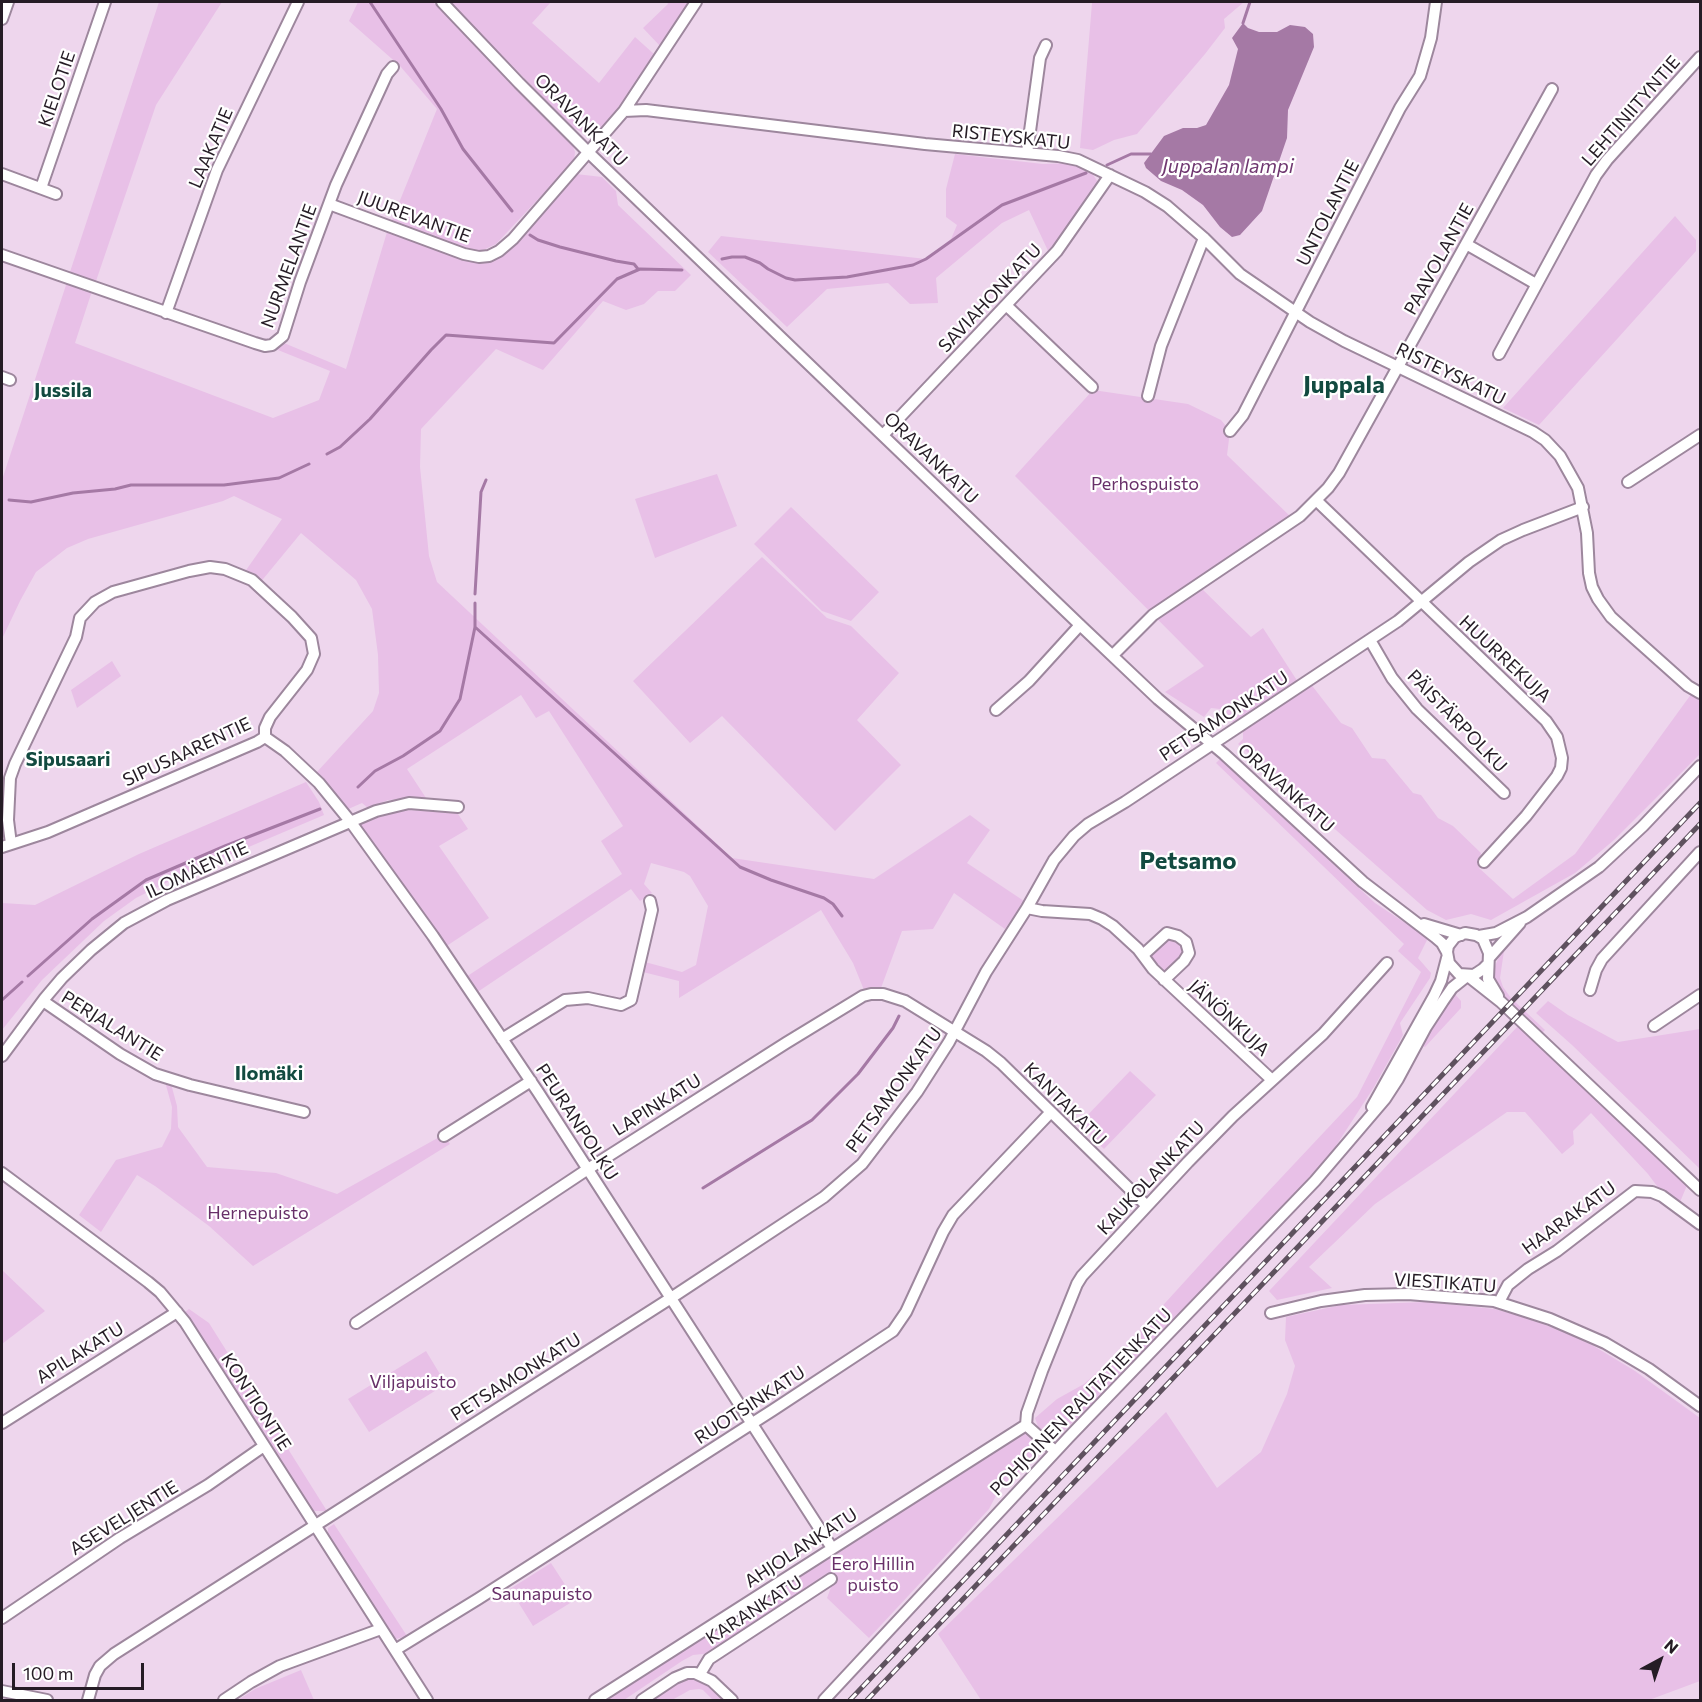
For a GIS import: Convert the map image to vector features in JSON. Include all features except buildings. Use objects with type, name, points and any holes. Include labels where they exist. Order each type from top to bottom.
[{"type":"street","points":[[2,19],[8,2]]},
{"type":"street","name":"KIELOTIE","points":[[41,188],[105,2]]},
{"type":"street","name":"LAAKATIE","points":[[166,313],[217,170],[298,2]]},
{"type":"street","name":"ORAVANKATU","points":[[442,2],[589,153],[1158,699],[1212,744],[1363,882],[1442,943],[1447,955]]},
{"type":"street","points":[[589,153],[624,111],[696,2]]},
{"type":"street","name":"UNTOLANTIE","points":[[1230,431],[1243,415],[1400,108],[1420,76],[1431,38],[1436,2]]},
{"type":"street","points":[[1027,153],[1040,58],[1046,45]]},
{"type":"street","name":"LEHTINIITYNTIE","points":[[1499,354],[1596,175],[1609,157],[1701,57]]},
{"type":"street","name":"NURMELANTIE","points":[[2,255],[255,343],[265,346],[279,341],[283,336],[329,204],[387,74],[393,67]]},
{"type":"street","name":"PAAVOLANTIE","points":[[1113,655],[1153,615],[1186,591],[1271,537],[1317,501],[1339,473],[1552,89]]},
{"type":"street","name":"RISTEYSKATU","points":[[624,111],[645,110],[921,144],[1027,153],[1078,160],[1110,175],[1167,206],[1204,238],[1240,274],[1296,312],[1344,341],[1533,432],[1545,440],[1554,448],[1571,473],[1583,507],[1589,573],[1598,599],[1611,617],[1688,686],[1700,693]]},
{"type":"street","name":"JUUREVANTIE","points":[[329,204],[464,254],[489,256],[500,251],[513,239],[589,153]]},
{"type":"street","points":[[2,174],[56,194]]},
{"type":"street","name":"SAVIAHONKATU","points":[[882,435],[1067,238],[1110,175]]},
{"type":"street","points":[[1148,396],[1161,346],[1204,238]]},
{"type":"street","points":[[1466,244],[1536,284]]},
{"type":"street","points":[[1006,305],[1092,387]]},
{"type":"street","points":[[1628,482],[1701,435]]},
{"type":"street","name":"HUURREKUJA","points":[[1317,501],[1553,729],[1560,746],[1561,768],[1550,787],[1484,862]]},
{"type":"street","name":"PETSAMONKATU","points":[[88,1701],[95,1675],[106,1660],[671,1298],[799,1214],[844,1181],[880,1142],[917,1092],[955,1032],[986,973],[1064,847],[1088,824],[1125,802],[1398,621],[1469,562],[1501,540],[1583,507]]},
{"type":"street","name":"SIPUSAARENTIE","points":[[210,567],[225,568],[252,580],[292,616],[311,638],[314,654],[307,669],[270,717],[265,728],[265,737],[48,832],[6,846],[10,778],[15,764],[76,637],[80,618],[95,602],[113,592],[189,571],[210,567]]},
{"type":"street","points":[[996,710],[1029,681],[1080,625]]},
{"type":"street","name":"PÄISTÄRPOLKU","points":[[1370,640],[1392,678],[1417,709],[1504,793]]},
{"type":"street","name":"PEURANPOLKU","points":[[265,737],[285,751],[319,783],[350,821],[433,936],[531,1081],[832,1548]]},
{"type":"street","points":[[1701,766],[1620,848],[1577,884],[1527,917],[1496,933],[1479,936],[1470,933],[1461,935],[1451,942],[1447,955],[1454,970],[1467,976],[1501,1002],[1701,1190]]},
{"type":"street","name":"ILOMÄENTIE","points":[[2,1056],[62,978],[124,923],[191,888],[376,811],[409,803],[458,807]]},
{"type":"street","points":[[1590,990],[1602,959],[1701,852]]},
{"type":"street","points":[[502,1039],[565,1000],[588,998],[621,1005],[631,1000],[652,910],[650,901]]},
{"type":"street","name":"JÄNÖNKUJA","points":[[1027,908],[1090,914],[1102,919],[1122,934],[1164,980],[1272,1080]]},
{"type":"street","points":[[1467,976],[1479,972],[1527,917]]},
{"type":"street","name":"ORAVANKATU","points":[[1413,919],[1440,930],[1461,935]]},
{"type":"street","name":"JÄNÖNKUJA","points":[[1143,955],[1167,933],[1178,936],[1186,942],[1189,953],[1185,961],[1164,980]]},
{"type":"street","points":[[1479,936],[1488,948],[1488,979],[1501,1002]]},
{"type":"street","name":"POHJOINEN RAUTATIENKATU","points":[[1362,1126],[1434,996],[1441,981],[1447,955]]},
{"type":"street","name":"KAUKOLANKATU","points":[[1026,1425],[1030,1401],[1077,1284],[1098,1258],[1233,1116],[1323,1034],[1386,963]]},
{"type":"street","name":"POHJOINEN RAUTATIENKATU","points":[[824,1701],[1055,1451],[1315,1181],[1398,1079],[1426,1027],[1449,991],[1467,976]]},
{"type":"street","name":"LAPINKATU","points":[[356,1323],[588,1169],[863,996],[883,993],[905,1001],[955,1032]]},
{"type":"street","points":[[1654,1026],[1701,995]]},
{"type":"street","name":"PERJALANTIE","points":[[43,1001],[112,1049],[155,1074],[190,1085],[304,1112]]},
{"type":"street","name":"KANTAKATU","points":[[955,1032],[986,1051],[1000,1063],[1147,1206]]},
{"type":"street","points":[[444,1136],[531,1081]]},
{"type":"street","name":"RUOTSINKATU","points":[[395,1650],[446,1620],[753,1423],[894,1329],[906,1312],[953,1215],[1050,1113]]},
{"type":"street","name":"KONTIONTIE","points":[[2,1173],[119,1258],[160,1292],[177,1312],[427,1701]]},
{"type":"street","name":"HAARAKATU","points":[[1499,1302],[1508,1285],[1557,1251],[1635,1191],[1652,1192],[1662,1196],[1701,1224]]},
{"type":"street","name":"VIESTIKATU","points":[[1270,1313],[1321,1301],[1365,1295],[1408,1294],[1499,1302],[1550,1319],[1605,1343],[1649,1369],[1701,1406]]},
{"type":"street","name":"APILAKATU","points":[[2,1423],[177,1312]]},
{"type":"street","points":[[1026,1425],[1055,1451]]},
{"type":"street","name":"AHJOLANKATU","points":[[595,1701],[1026,1425]]},
{"type":"street","name":"ASEVELJENTIE","points":[[2,1618],[120,1538],[208,1485],[264,1446]]},
{"type":"street","name":"KARANKATU","points":[[700,1674],[709,1659],[831,1579]]},
{"type":"street","points":[[224,1701],[251,1682],[280,1666],[381,1629]]},
{"type":"street","points":[[642,1701],[675,1678],[687,1673],[700,1674],[712,1681],[732,1701]]},
{"type":"street","points":[[2,1691],[47,1701]]},
{"type":"green space","points":[[159,2],[222,2],[156,105],[95,284],[69,275]]},
{"type":"green space","points":[[358,2],[433,2],[572,144],[575,152],[574,161],[496,244],[479,252],[390,225],[437,109],[400,66],[349,21]]},
{"type":"green space","points":[[450,2],[551,2],[532,23],[599,83],[635,37],[654,54],[601,133],[588,136],[572,127]]},
{"type":"green space","points":[[667,2],[691,2],[660,46],[643,28],[668,4]]},
{"type":"green space","points":[[1079,2],[1244,2],[1224,19],[1225,28],[1137,134],[1114,140],[1093,150],[1080,148],[1092,3]]},
{"type":"green space","points":[[955,154],[1043,164],[1071,163],[1089,169],[1098,182],[1049,253],[1029,210],[1002,223],[936,278],[938,303],[910,304],[888,283],[827,289],[787,327],[708,252],[721,236],[926,259],[951,239],[957,225],[946,217],[946,189]]},
{"type":"green space","points":[[576,174],[602,177],[616,191],[618,205],[691,275],[675,291],[658,291],[644,304],[626,310],[603,301],[543,370],[496,349],[421,429],[420,467],[429,556],[437,582],[732,858],[874,879],[970,815],[990,830],[967,863],[1024,901],[1005,929],[954,893],[933,929],[902,931],[881,988],[864,990],[853,963],[821,910],[679,998],[679,981],[643,972],[645,962],[682,972],[696,965],[708,906],[690,876],[684,872],[651,863],[644,884],[652,893],[640,901],[631,889],[476,993],[466,977],[622,874],[601,841],[623,826],[549,711],[536,718],[521,695],[407,769],[426,798],[388,800],[368,808],[362,803],[346,810],[316,773],[373,711],[379,693],[378,655],[372,609],[356,580],[301,533],[259,584],[244,573],[282,519],[234,496],[88,539],[67,548],[36,572],[2,639],[2,480],[67,282],[92,291],[75,343],[273,418],[319,400],[330,371],[273,348],[284,343],[346,369],[387,232],[468,261],[490,260],[516,243]]},
{"type":"green space","points":[[1675,216],[1696,240],[1696,251],[1539,425],[1503,408]]},
{"type":"green space","name":"Perhospuisto","points":[[1093,390],[1188,404],[1221,420],[1230,431],[1227,455],[1293,519],[1196,583],[1251,637],[1263,628],[1298,682],[1234,723],[1220,709],[1211,708],[1204,717],[1165,692],[1204,666],[1015,476]]},
{"type":"green space","points":[[717,474],[737,526],[655,558],[635,499]]},
{"type":"green space","points":[[791,507],[879,592],[851,621],[822,611],[754,544]]},
{"type":"green space","points":[[762,557],[827,618],[851,626],[899,673],[857,720],[901,765],[835,831],[722,716],[690,743],[633,681]]},
{"type":"green space","points":[[112,661],[121,676],[77,708],[71,690]]},
{"type":"green space","points":[[1310,683],[1341,723],[1352,728],[1372,758],[1385,759],[1413,793],[1421,795],[1438,818],[1453,826],[1481,853],[1479,868],[1513,899],[1575,854],[1692,693],[1700,695],[1700,754],[1614,840],[1575,873],[1491,920],[1471,914],[1446,920],[1427,910],[1238,744],[1243,739],[1243,730]]},
{"type":"green space","points":[[1220,759],[1375,903],[1428,938],[1418,958],[1431,973],[1430,978],[1400,1023],[1403,1035],[1374,1087],[1332,1152],[1294,1195],[1111,1385],[1060,1435],[1050,1437],[1040,1432],[1035,1418],[1057,1399],[1084,1384],[1125,1347],[1357,1097],[1421,972],[1398,951],[1404,944],[1216,763]]},
{"type":"green space","points":[[306,782],[319,802],[324,815],[178,877],[136,898],[104,921],[42,980],[2,1030],[2,903],[35,905],[139,854]]},
{"type":"green space","points":[[395,810],[456,811],[468,829],[439,846],[489,918],[445,947],[358,825]]},
{"type":"green space","points":[[1173,938],[1183,950],[1181,958],[1165,972],[1160,973],[1149,960],[1151,953],[1164,939]]},
{"type":"green space","points":[[1502,950],[1504,951],[1500,978],[1503,987],[1511,998],[1545,1030],[1541,1034],[1507,1002],[1497,989],[1494,978],[1495,966]]},
{"type":"green space","points":[[1454,993],[1461,1001],[1461,1008],[1425,1047],[1423,1046],[1431,1025]]},
{"type":"green space","points":[[1548,1001],[1568,1015],[1618,1042],[1700,1029],[1700,1169],[1536,1013]]},
{"type":"green space","points":[[1518,1026],[1688,1183],[1680,1202],[1660,1190],[1591,1113],[1573,1131],[1574,1144],[1562,1154],[1525,1112],[1507,1112],[1375,1204],[1309,1267],[1332,1288],[1277,1300],[1269,1291]]},
{"type":"green space","points":[[1130,1071],[1156,1095],[1104,1149],[1078,1125]]},
{"type":"green space","name":"Hernepuisto","points":[[164,1078],[170,1080],[177,1106],[178,1127],[207,1167],[276,1173],[337,1194],[443,1135],[450,1144],[253,1266],[209,1226],[137,1175],[101,1232],[79,1215],[116,1160],[162,1147],[171,1129],[172,1107]]},
{"type":"green space","points":[[2,1270],[45,1311],[2,1344]]},
{"type":"green space","points":[[1426,1302],[1495,1309],[1564,1332],[1592,1345],[1635,1371],[1700,1418],[1700,1681],[1649,1700],[981,1700],[938,1634],[1166,1412],[1217,1488],[1261,1452],[1287,1394],[1295,1366],[1285,1340],[1286,1317],[1341,1305]]},
{"type":"green space","points":[[189,1309],[209,1323],[327,1511],[313,1511],[185,1312]]},
{"type":"green space","name":"Viljapuisto","points":[[426,1351],[446,1384],[369,1432],[348,1399]]},
{"type":"green space","name":"Eero Hillin puisto","points":[[1022,1433],[1027,1434],[1036,1442],[1039,1449],[1036,1458],[1001,1486],[989,1509],[869,1638],[827,1598],[834,1579],[712,1653],[693,1655],[682,1661],[624,1700],[604,1700]]},
{"type":"green space","points":[[334,1524],[407,1636],[396,1639],[391,1634],[328,1535],[328,1528]]},
{"type":"green space","name":"Saunapuisto","points":[[551,1563],[575,1600],[533,1626],[510,1589]]},
{"type":"green space","points":[[301,1670],[314,1700],[238,1700],[255,1689]]},
{"type":"green space","points":[[688,1679],[704,1682],[724,1700],[713,1700],[699,1689],[690,1690],[672,1700],[650,1700],[681,1681]]},
{"type":"water","name":"Juppalan lampi","points":[[1243,23],[1248,28],[1259,32],[1277,32],[1290,25],[1305,27],[1313,34],[1314,47],[1288,110],[1287,138],[1262,211],[1240,235],[1232,237],[1220,227],[1203,205],[1182,190],[1161,181],[1146,168],[1144,163],[1164,136],[1183,128],[1197,128],[1206,125],[1229,85],[1238,49],[1232,38]]},
{"type":"waterway","points":[[370,2],[441,109],[463,149],[512,211]]},
{"type":"waterway","points":[[1243,23],[1250,2]]},
{"type":"waterway","points":[[1107,165],[1131,154],[1151,154]]},
{"type":"waterway","points":[[722,259],[745,257],[786,278],[795,280],[847,277],[913,265],[926,259],[1002,205],[1086,173]]},
{"type":"waterway","points":[[530,235],[560,247],[634,264],[638,269]]},
{"type":"waterway","points":[[327,454],[340,447],[370,419],[446,335],[554,343],[617,279],[640,269],[682,270]]},
{"type":"waterway","points":[[9,500],[31,502],[73,493],[131,485],[224,485],[279,478],[309,464]]},
{"type":"waterway","points":[[475,594],[481,492],[486,480]]},
{"type":"waterway","points":[[358,787],[375,771],[403,756],[440,731],[460,699],[475,627],[475,603]]},
{"type":"waterway","points":[[475,627],[740,867],[824,898],[833,904],[842,916]]},
{"type":"waterway","points":[[28,976],[92,919],[146,880],[320,809]]},
{"type":"waterway","points":[[2,1000],[22,982]]},
{"type":"waterway","points":[[703,1188],[812,1120],[858,1074],[893,1028],[899,1016]]},
{"type":"railway","points":[[850,1700],[1700,803]]},
{"type":"railway","points":[[867,1700],[1700,824]]},
{"type":"district","name":"Juppala","points":[[1344,385]]},
{"type":"district","name":"Jussila","points":[[63,390]]},
{"type":"district","name":"Sipusaari","points":[[68,759]]},
{"type":"district","name":"Petsamo","points":[[1188,861]]},
{"type":"district","name":"Ilomäki","points":[[269,1073]]}]
